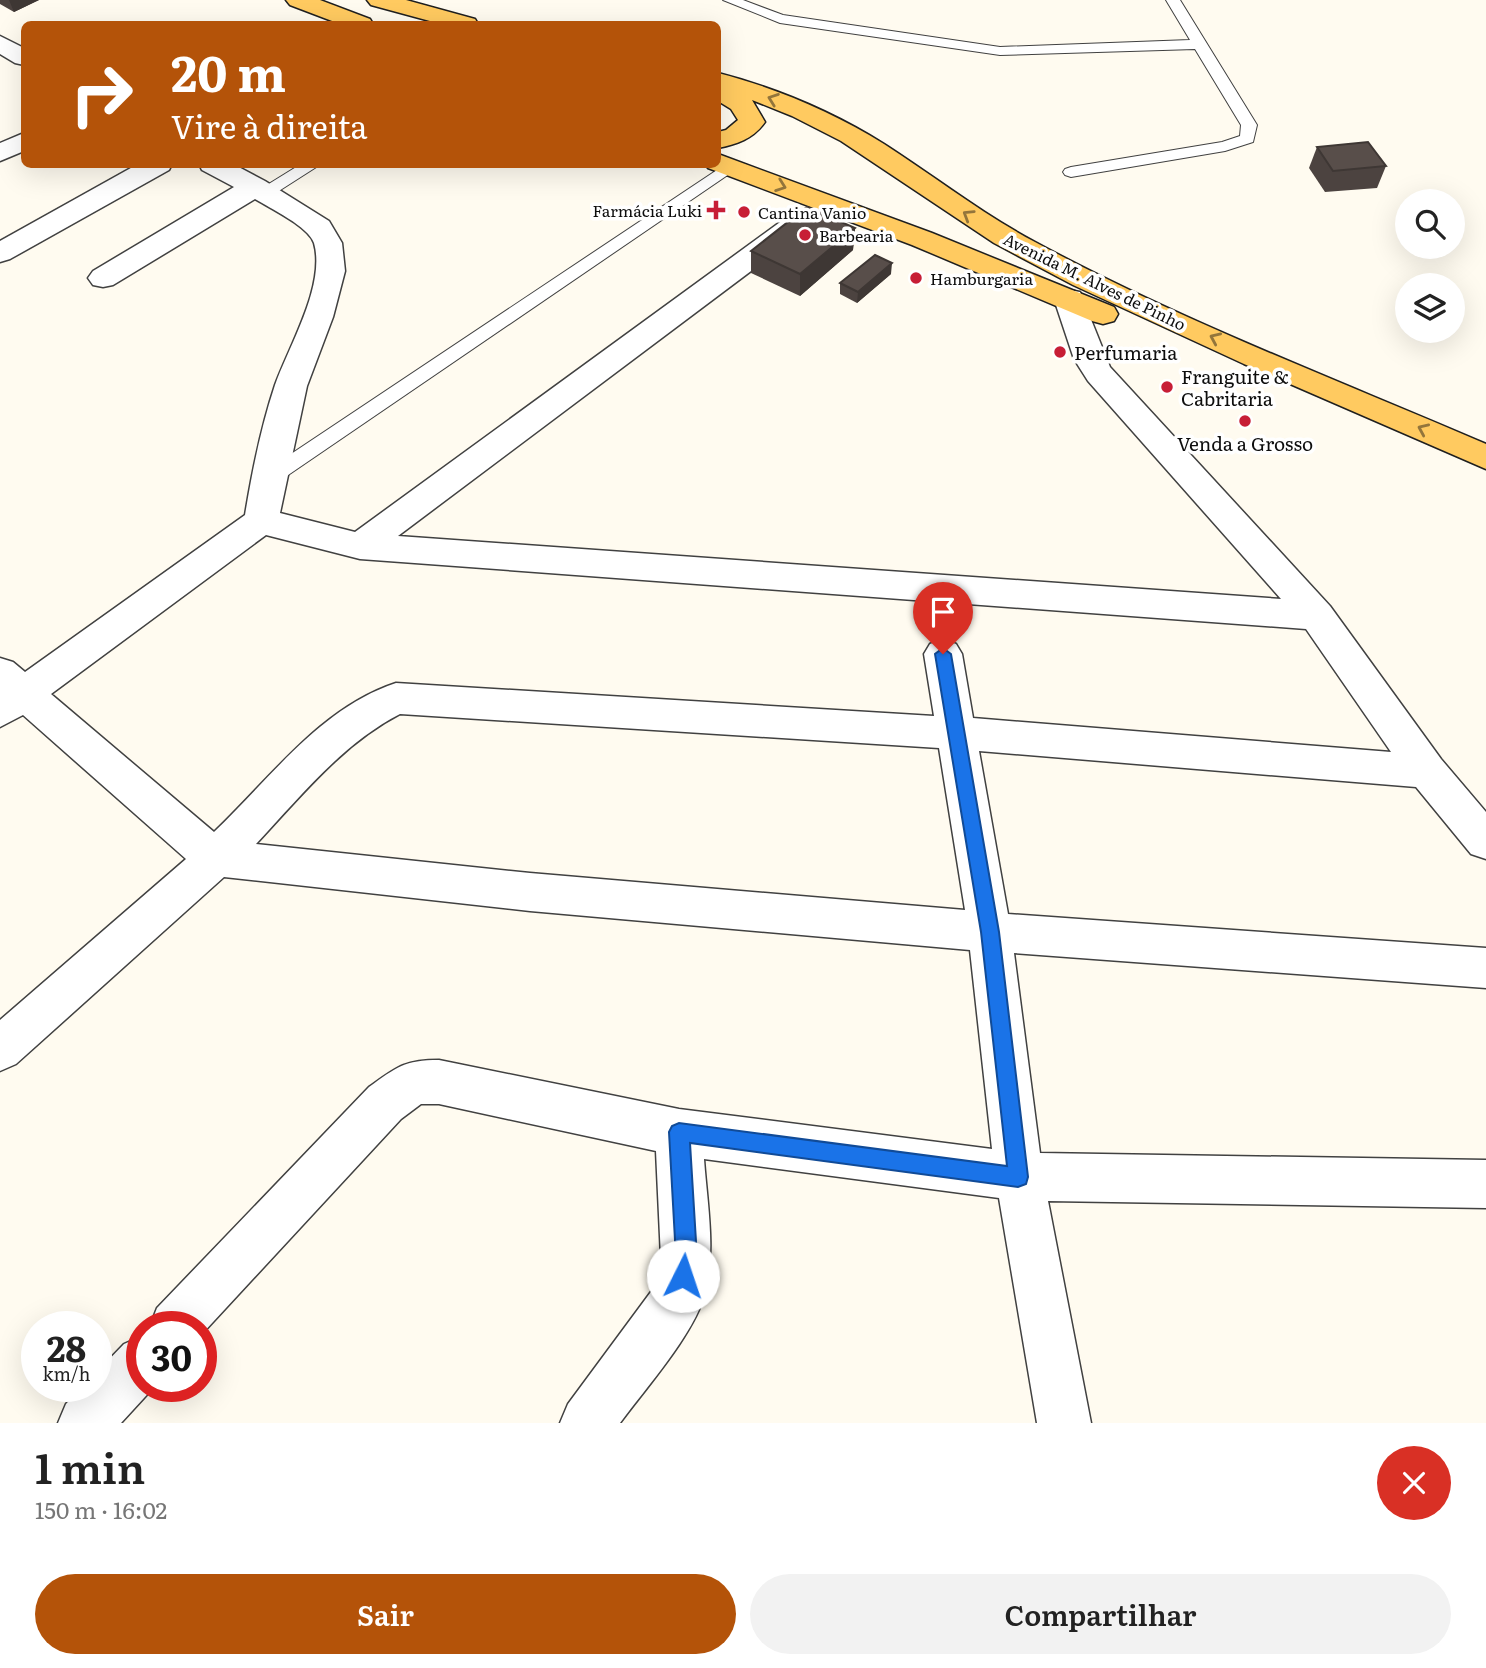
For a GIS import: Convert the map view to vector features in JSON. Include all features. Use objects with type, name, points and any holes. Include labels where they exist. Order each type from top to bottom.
[{"type":"main road","points":[[298,0],[353,21]]},
{"type":"main road","points":[[379,0],[455,21]]},
{"type":"main road","name":"Avenida M. Alves de Pinho","points":[[721,82],[795,107],[840,129],[990,229],[1080,275],[1177,321],[1486,457]]},
{"type":"main road","points":[[721,92],[741,104],[752,122],[735,136],[721,156]]},
{"type":"main road","name":"Avenida M. Alves de Pinho","points":[[721,156],[825,202],[1069,299],[1486,481]]},
{"type":"street","points":[[0,153],[21,142]]},
{"type":"street","points":[[0,253],[152,168]]},
{"type":"street","points":[[219,168],[318,227],[328,243],[330,271],[317,317],[291,386],[268,479],[261,522],[8,692],[215,858],[530,892],[990,932],[1486,968]]},
{"type":"street","points":[[103,278],[260,190]]},
{"type":"street","points":[[359,546],[825,202]]},
{"type":"street","points":[[1069,299],[1090,359],[1099,374],[1317,616],[1427,771],[1486,841]]},
{"type":"street","points":[[261,522],[359,546],[1317,616]]},
{"type":"street","points":[[943,654],[990,932],[1018,1177],[1064,1423]]},
{"type":"street","points":[[0,1049],[215,858],[345,728],[375,706],[396,698],[956,733],[1427,771]]},
{"type":"street","points":[[189,1311],[385,1103],[414,1082],[439,1082],[679,1132],[1018,1177],[1486,1184]]},
{"type":"street","points":[[587,1423],[659,1327],[680,1294],[687,1258],[679,1132]]},
{"type":"street","points":[[85,1423],[126,1379]]},
{"type":"lane","points":[[730,0],[780,19],[1000,51],[1200,44]]},
{"type":"lane","points":[[1070,172],[1225,146],[1247,139],[1249,125],[1173,0]]},
{"type":"lane","points":[[260,190],[305,168]]},
{"type":"lane","points":[[268,479],[704,168]]},
{"type":"building","points":[[1368,142],[1386,166],[1333,171],[1317,147]]},
{"type":"building","points":[[807,207],[855,228],[800,274],[751,251]]},
{"type":"building","points":[[875,255],[892,263],[858,292],[840,283]]},
{"type":"place","name":"Farmácia Luki","points":[[716,210]]},
{"type":"place","name":"Cantina Vanio","points":[[744,212]]},
{"type":"place","name":"Barbearia","points":[[805,235]]},
{"type":"place","name":"Hamburgaria","points":[[916,278]]},
{"type":"place","name":"Perfumaria","points":[[1060,352]]},
{"type":"place","name":"Franguite & Cabritaria","points":[[1167,387]]},
{"type":"place","name":"Venda a Grosso","points":[[1245,421]]},
{"type":"route","points":[[683,1276],[687,1258],[679,1132],[1018,1177],[990,932],[943,654]]}]
